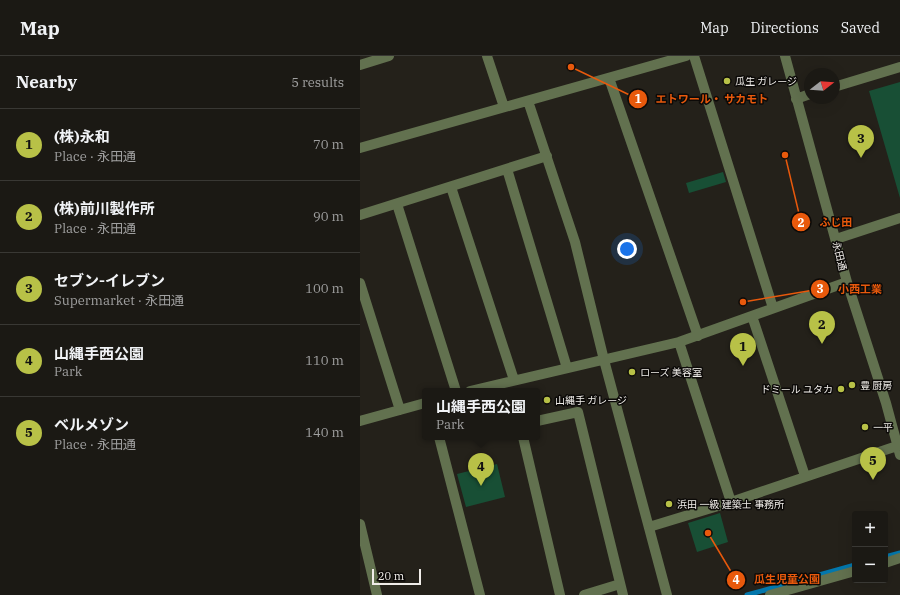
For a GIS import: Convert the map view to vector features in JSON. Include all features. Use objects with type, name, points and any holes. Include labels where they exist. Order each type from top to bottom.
[{"type":"street","points":[[360,66],[389,56]]},
{"type":"street","points":[[488,56],[504,108]]},
{"type":"street","points":[[360,148],[686,56]]},
{"type":"street","points":[[694,56],[773,308]]},
{"type":"street","name":"永田通","points":[[785,56],[836,239],[846,282],[886,402],[898,445]]},
{"type":"street","points":[[840,85],[900,67]]},
{"type":"street","points":[[609,78],[698,336]]},
{"type":"street","points":[[796,99],[804,96]]},
{"type":"street","points":[[528,101],[575,242],[604,360],[667,595]]},
{"type":"street","points":[[360,215],[547,156]]},
{"type":"street","points":[[507,169],[567,368]]},
{"type":"street","points":[[451,187],[514,380]]},
{"type":"street","points":[[397,204],[455,388]]},
{"type":"street","points":[[836,239],[900,218]]},
{"type":"street","points":[[482,388],[679,342],[846,282]]},
{"type":"street","points":[[360,283],[400,410]]},
{"type":"street","points":[[752,316],[805,476]]},
{"type":"street","points":[[679,342],[731,502]]},
{"type":"street","points":[[360,421],[422,404]]},
{"type":"street","points":[[540,420],[578,412],[623,595]]},
{"type":"street","points":[[440,440],[480,595]]},
{"type":"street","points":[[524,440],[560,595]]},
{"type":"street","points":[[649,526],[731,502],[898,445]]},
{"type":"street","points":[[360,524],[377,595]]},
{"type":"street","points":[[888,562],[900,558]]},
{"type":"street","points":[[770,595],[852,572]]},
{"type":"street","points":[[584,595],[620,584]]},
{"type":"green space","points":[[900,82],[900,198],[869,91]]},
{"type":"green space","points":[[723,172],[726,182],[689,193],[686,183]]},
{"type":"green space","points":[[497,464],[505,497],[466,507],[457,474]]},
{"type":"green space","points":[[720,513],[728,542],[697,552],[688,523]]},
{"type":"waterway","points":[[888,556],[900,553]]},
{"type":"waterway","points":[[747,595],[852,566]]},
{"type":"place","name":"エトワール・ サカモト","points":[[571,67]]},
{"type":"place","name":"瓜生 ガレージ","points":[[727,81]]},
{"type":"place","name":"ふじ田","points":[[785,155]]},
{"type":"place","name":"セブン-イレブン","points":[[861,158]]},
{"type":"place","name":"小西工業","points":[[743,302]]},
{"type":"place","name":"(株)前川製作所","points":[[822,344]]},
{"type":"place","name":"(株)永和","points":[[743,366]]},
{"type":"place","name":"ローズ 美容室","points":[[632,372]]},
{"type":"place","name":"豊 厨房","points":[[852,385]]},
{"type":"place","name":"ドミール ユタカ","points":[[841,389]]},
{"type":"place","name":"山縄手 ガレージ","points":[[547,400]]},
{"type":"place","name":"一平","points":[[865,427]]},
{"type":"place","name":"ベルメゾン","points":[[873,480]]},
{"type":"place","name":"山縄手西公園","points":[[481,486]]},
{"type":"place","name":"浜田 一級 建築士 事務所","points":[[669,504]]},
{"type":"place","name":"瓜生児童公園","points":[[708,533]]}]
